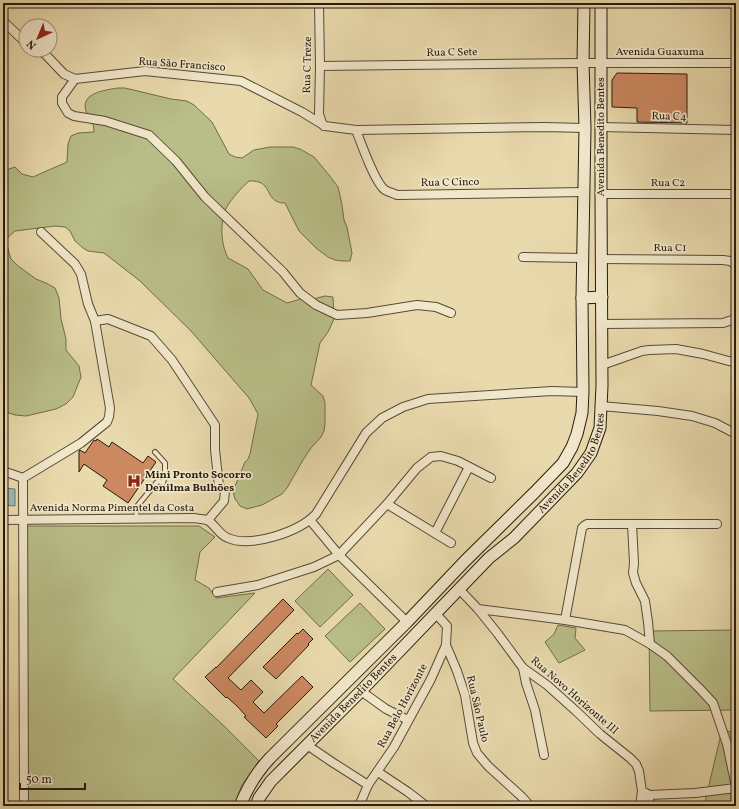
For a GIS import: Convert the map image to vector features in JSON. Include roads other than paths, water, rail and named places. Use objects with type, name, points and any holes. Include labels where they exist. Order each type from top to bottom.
[{"type":"street","name":"Rua C Treze","points":[[319,3],[320,66],[318,114],[325,126]]},
{"type":"street","name":"Avenida Benedito Bentes","points":[[240,806],[252,781],[270,758],[534,493],[562,463],[572,447],[582,413],[583,392],[582,258],[585,128],[583,63],[584,3]]},
{"type":"street","name":"Avenida Benedito Bentes","points":[[256,806],[259,798],[271,781],[361,691],[489,558],[514,538],[577,473],[591,453],[600,428],[602,386],[601,3]]},
{"type":"street","points":[[3,21],[18,35]]},
{"type":"street","points":[[49,58],[64,74],[75,79],[62,97],[62,103],[68,113],[74,116],[105,121],[148,135],[176,161],[205,197],[283,272],[300,293],[316,305],[337,315],[367,313],[417,305],[436,307],[451,313]]},
{"type":"street","name":"Rua C Sete","points":[[320,66],[583,63]]},
{"type":"street","name":"Avenida Guaxuma","points":[[583,63],[736,63]]},
{"type":"street","name":"Rua São Francisco","points":[[75,79],[145,71],[241,81],[302,112],[325,126]]},
{"type":"street","points":[[325,126],[356,130],[544,127],[585,128]]},
{"type":"street","name":"Rua C4","points":[[601,127],[736,130]]},
{"type":"street","name":"Rua C Cinco","points":[[356,130],[370,166],[381,185],[385,189],[397,195],[584,192]]},
{"type":"street","name":"Rua C2","points":[[601,194],[736,194]]},
{"type":"street","points":[[23,478],[81,443],[107,422],[110,417],[108,389],[95,321],[88,304],[81,274],[75,264],[41,232]]},
{"type":"street","points":[[523,258],[582,258]]},
{"type":"street","name":"Rua C1","points":[[601,259],[723,260],[730,261],[736,265]]},
{"type":"street","points":[[582,298],[602,297]]},
{"type":"street","points":[[602,324],[723,323],[736,317]]},
{"type":"street","points":[[95,321],[108,319],[151,336],[172,360],[215,426],[215,450],[219,486],[225,491],[224,501],[208,520]]},
{"type":"street","points":[[602,365],[642,351],[676,349],[703,354],[736,363]]},
{"type":"street","name":"Avenida Norma Pimentel da Costa","points":[[3,520],[195,518],[208,520],[225,537],[236,541],[254,541],[269,538],[288,532],[310,520],[316,514],[366,433],[382,418],[403,407],[428,399],[552,391],[583,392]]},
{"type":"street","points":[[601,406],[692,416],[715,423],[736,434]]},
{"type":"street","points":[[218,592],[258,585],[314,567],[339,555],[388,504],[417,468],[430,457],[441,456],[458,461],[491,478]]},
{"type":"street","points":[[435,533],[469,467]]},
{"type":"street","points":[[3,471],[23,478]]},
{"type":"street","points":[[23,478],[24,806]]},
{"type":"street","points":[[388,504],[451,543]]},
{"type":"street","points":[[310,520],[339,555],[407,622]]},
{"type":"street","points":[[565,620],[582,528],[587,524],[717,524]]},
{"type":"street","points":[[632,524],[634,563],[633,573],[645,601],[650,644]]},
{"type":"street","points":[[478,548],[489,558]]},
{"type":"street","name":"Rua Novo Horizonte III","points":[[459,589],[478,609],[523,668],[547,685],[600,734],[636,764],[646,793],[640,806]]},
{"type":"street","points":[[478,609],[565,620],[625,630],[650,644],[667,656],[713,703],[727,744],[736,787],[695,793],[646,793],[651,806]]},
{"type":"street","name":"Rua Belo Horizonte","points":[[359,806],[368,785],[394,747],[446,645],[447,626],[436,614]]},
{"type":"street","name":"Rua São Paulo","points":[[446,645],[457,671],[465,696],[473,743],[477,753],[488,766],[522,796],[530,806]]},
{"type":"street","points":[[523,668],[526,683],[535,710],[544,754]]},
{"type":"street","points":[[361,691],[386,709],[408,720]]},
{"type":"street","points":[[307,745],[368,785]]},
{"type":"street","points":[[378,772],[426,806]]},
{"type":"lane","points":[[137,518],[136,511],[138,505],[158,482],[163,484],[165,463],[155,452]]},
{"type":"water","points":[[4,488],[15,489],[15,506],[4,505]]},
{"type":"place","name":"Mini Pronto Socorro Denilma Bulhões","points":[[134,481]]}]
